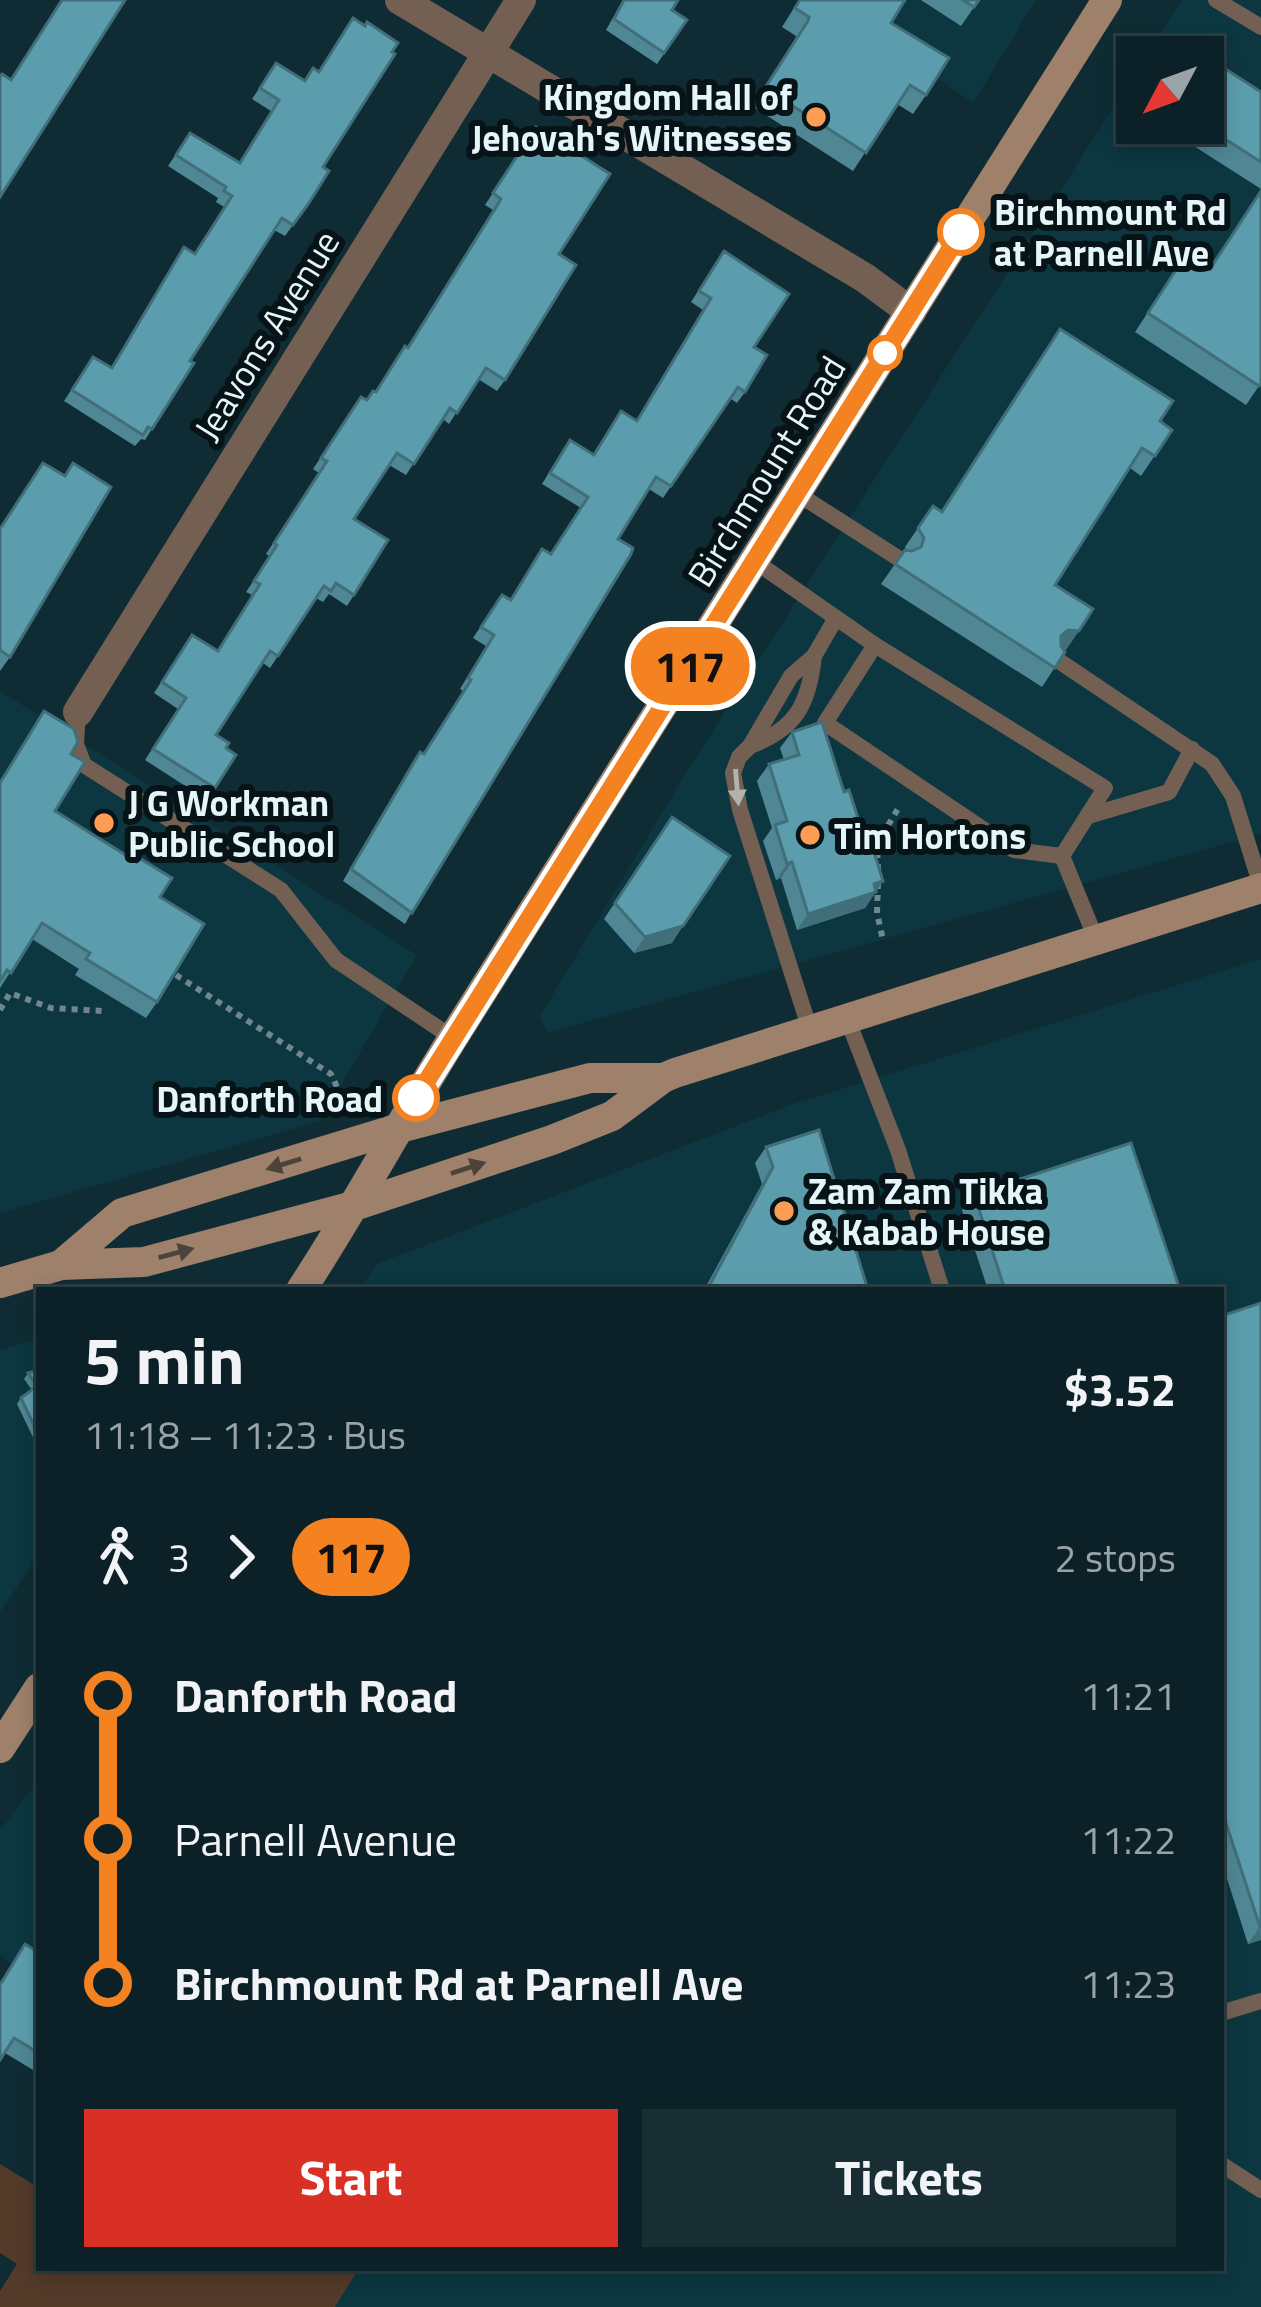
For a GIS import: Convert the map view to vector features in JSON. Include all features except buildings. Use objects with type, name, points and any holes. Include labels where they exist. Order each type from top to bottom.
[{"type":"main road","name":"Birchmount Road","points":[[303,1287],[357,1205],[453,1038],[1108,0]]},
{"type":"main road","points":[[61,1265],[122,1213],[396,1130],[590,1078],[663,1078],[1261,887]]},
{"type":"main road","points":[[0,1283],[61,1265],[144,1262],[357,1205],[612,1116],[663,1078]]},
{"type":"main road","points":[[0,1748],[36,1693]]},
{"type":"street","points":[[400,0],[866,278],[911,312]]},
{"type":"street","name":"Jeavons Avenue","points":[[78,712],[521,0]]},
{"type":"lane","points":[[1216,0],[1261,27]]},
{"type":"lane","points":[[798,494],[898,558]]},
{"type":"lane","points":[[756,562],[875,645],[1105,788],[1062,856]]},
{"type":"lane","points":[[810,1030],[740,810],[734,773],[791,676],[814,656],[836,619]]},
{"type":"lane","points":[[875,645],[825,723],[1014,850],[1062,856]]},
{"type":"lane","points":[[1059,661],[1212,764],[1233,796],[1261,887]]},
{"type":"lane","points":[[78,712],[76,744],[84,765],[280,890],[337,960],[453,1038]]},
{"type":"lane","points":[[1088,816],[1168,792],[1192,749]]},
{"type":"lane","points":[[1062,856],[1096,939]]},
{"type":"lane","points":[[847,1018],[898,1150],[941,1287]]},
{"type":"lane","points":[[1224,2012],[1261,2000]]},
{"type":"lane","points":[[1224,2166],[1261,2190]]},
{"type":"path","points":[[884,940],[877,913],[877,844],[899,807]]},
{"type":"path","points":[[867,836],[877,844]]},
{"type":"path","points":[[176,975],[331,1074],[347,1109]]},
{"type":"path","points":[[0,1010],[10,993],[51,1008],[103,1011]]},
{"type":"shaded area","points":[[826,0],[1036,0],[973,103]]},
{"type":"shaded area","points":[[1182,0],[1261,0],[1261,834],[547,1033],[540,1016],[689,768],[1116,104],[1116,144],[1224,144],[1224,36],[1159,36]]},
{"type":"shaded area","name":"J G Workman Public School","points":[[0,691],[417,955],[320,1121],[0,1213]]},
{"type":"shaded area","points":[[1261,959],[1261,2307],[335,2307],[357,2271],[1224,2271],[1224,1287],[362,1287],[377,1264],[796,1103]]},
{"type":"shaded area","points":[[36,1339],[36,1558],[0,1612],[0,1350]]},
{"type":"shaded area","points":[[36,1783],[36,1987],[0,1954],[0,1831]]},
{"type":"shaded area","points":[[0,2164],[36,2186],[36,2271],[357,2271],[335,2307],[0,2307],[0,2291],[17,2264],[0,2253]]},
{"type":"bus line","name":"117","points":[[416,1098],[961,232]]},
{"type":"place","name":"Kingdom Hall of Jehovah's Witnesses","points":[[816,117]]},
{"type":"place","name":"Birchmount Rd at Parnell Ave","points":[[961,232]]},
{"type":"place","name":"J G Workman Public School","points":[[104,823]]},
{"type":"place","name":"Tim Hortons","points":[[810,835]]},
{"type":"place","name":"Danforth Road","points":[[416,1098]]},
{"type":"place","name":"Zam Zam Tikka & Kabab House","points":[[784,1211]]}]
